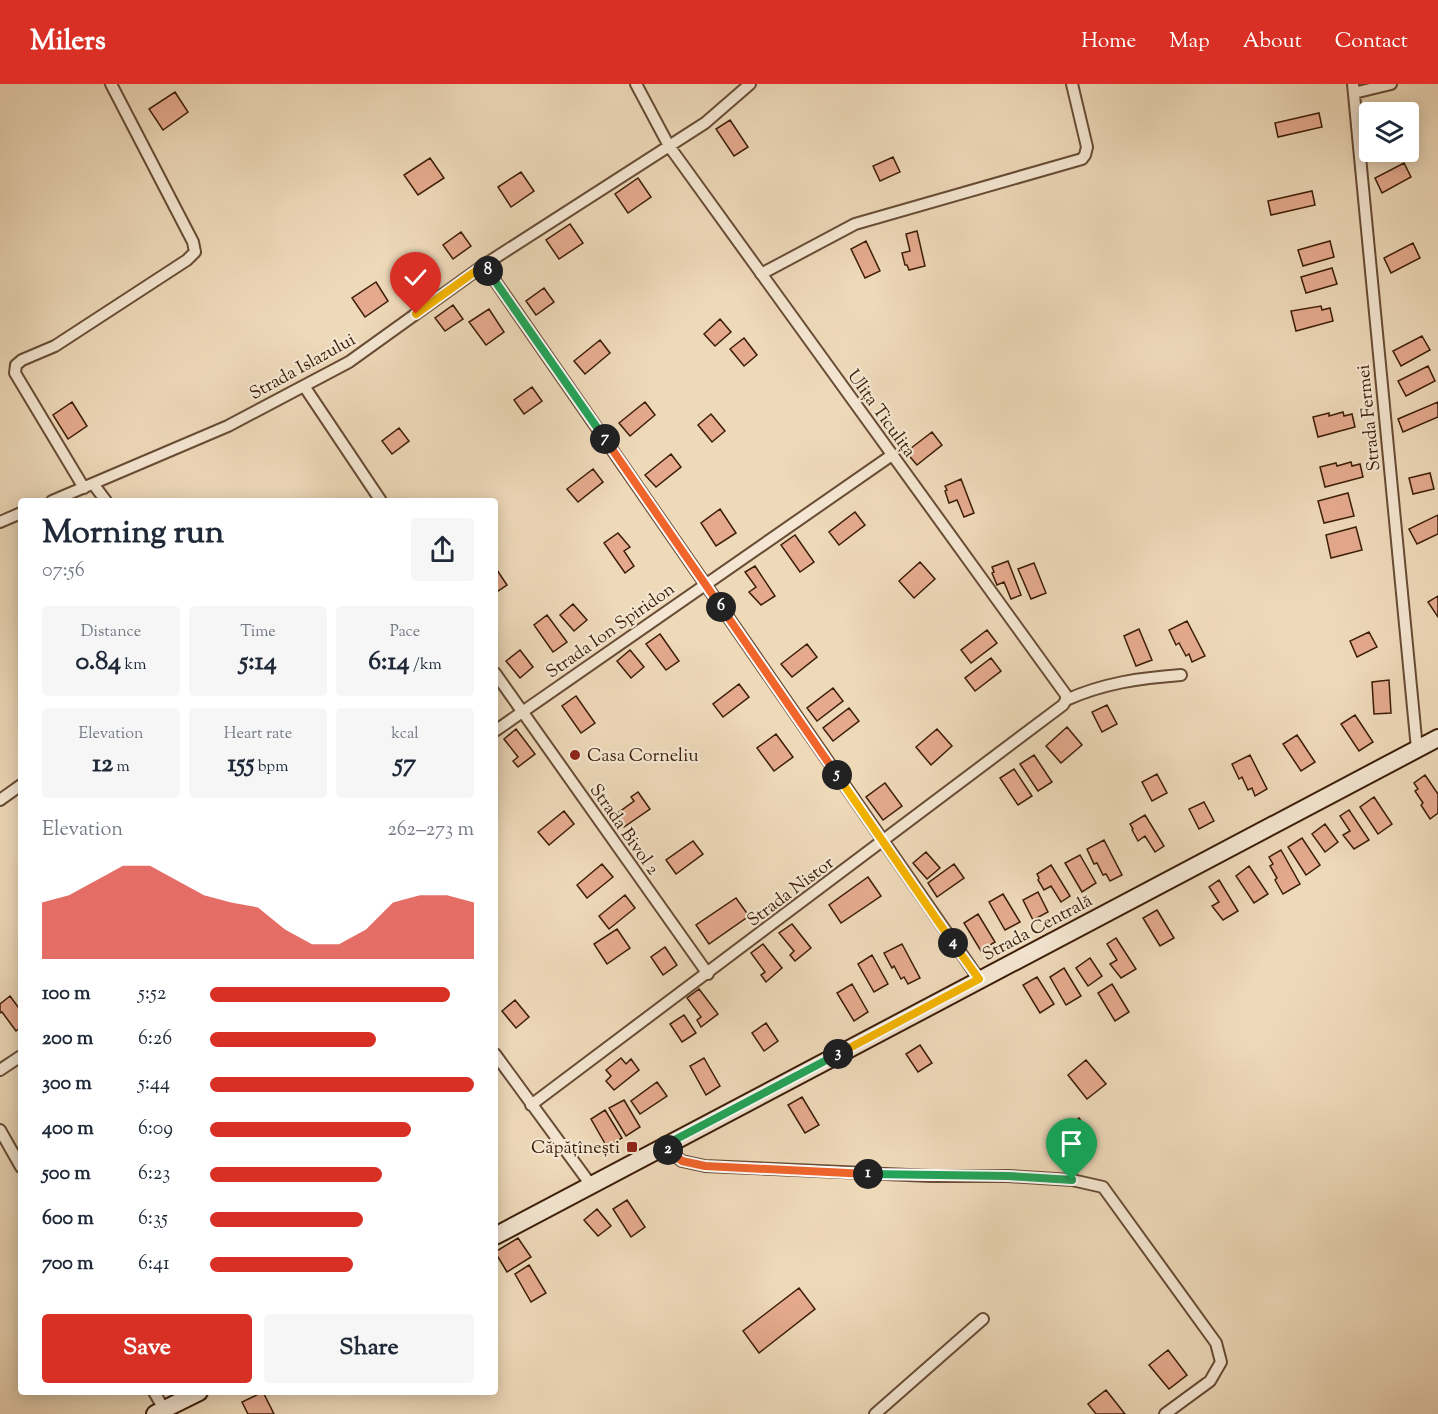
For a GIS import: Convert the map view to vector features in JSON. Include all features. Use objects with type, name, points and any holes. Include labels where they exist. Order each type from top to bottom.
[{"type":"main road","name":"Strada Centrală","points":[[498,1234],[1438,738]]},
{"type":"main road","points":[[160,1412],[193,1395]]},
{"type":"street","points":[[102,498],[89,487],[15,374],[16,365],[22,360],[56,346],[187,260],[195,252],[193,242],[111,84]]},
{"type":"street","name":"Ulița Ticulița","points":[[636,84],[669,146],[1066,695],[1066,700]]},
{"type":"street","name":"Strada Islazului","points":[[60,498],[228,426],[349,362],[484,265],[705,123],[750,84]]},
{"type":"street","points":[[761,274],[855,224],[1082,159],[1087,147],[1072,84]]},
{"type":"street","points":[[1353,89],[1391,84]]},
{"type":"street","name":"Strada Fermei","points":[[1353,89],[1417,749]]},
{"type":"street","points":[[484,265],[979,979]]},
{"type":"street","points":[[304,386],[379,498]]},
{"type":"street","name":"Strada Ion Spiridon","points":[[498,729],[892,455]]},
{"type":"street","points":[[0,522],[18,514]]},
{"type":"street","points":[[1066,700],[1131,679],[1181,675]]},
{"type":"street","name":"Strada Bivol 2","points":[[498,677],[708,974]]},
{"type":"street","name":"Strada Nistor","points":[[531,1105],[883,842],[1063,705],[1066,700]]},
{"type":"street","points":[[0,800],[18,787]]},
{"type":"street","points":[[498,1057],[591,1185]]},
{"type":"street","points":[[0,1070],[18,1058]]},
{"type":"street","points":[[0,1130],[18,1162]]},
{"type":"street","points":[[663,1146],[682,1161],[705,1166],[908,1176],[1008,1176],[1072,1180],[1103,1187],[1216,1343],[1221,1362],[1210,1381],[1166,1414]]},
{"type":"street","points":[[875,1414],[983,1319]]},
{"type":"street","points":[[155,1395],[160,1412]]},
{"type":"building","points":[[175,92],[188,112],[163,130],[149,109]]},
{"type":"building","points":[[1319,113],[1322,127],[1278,137],[1275,123]]},
{"type":"building","points":[[730,120],[748,147],[734,156],[716,129]]},
{"type":"building","points":[[893,157],[900,172],[880,181],[873,166]]},
{"type":"building","points":[[430,158],[444,178],[418,195],[404,175]]},
{"type":"building","points":[[1404,163],[1411,177],[1382,193],[1375,178]]},
{"type":"building","points":[[521,172],[534,191],[511,207],[498,187]]},
{"type":"building","points":[[638,178],[651,197],[628,213],[615,194]]},
{"type":"building","points":[[1312,191],[1315,205],[1271,215],[1268,201]]},
{"type":"building","points":[[570,224],[583,243],[559,259],[546,240]]},
{"type":"building","points":[[917,231],[925,266],[909,270],[902,253],[910,251],[906,234]]},
{"type":"building","points":[[461,232],[471,246],[453,259],[443,245]]},
{"type":"building","points":[[866,241],[880,271],[865,278],[851,249]]},
{"type":"building","points":[[1330,241],[1334,257],[1303,266],[1298,250]]},
{"type":"building","points":[[1413,243],[1420,258],[1391,273],[1384,258]]},
{"type":"building","points":[[1332,268],[1337,284],[1306,293],[1301,277]]},
{"type":"building","points":[[376,282],[388,301],[365,317],[352,298]]},
{"type":"building","points":[[544,288],[554,302],[536,315],[526,301]]},
{"type":"building","points":[[453,305],[463,319],[445,331],[435,318]]},
{"type":"building","points":[[1321,306],[1322,310],[1330,308],[1333,321],[1296,331],[1291,311]]},
{"type":"building","points":[[489,309],[504,332],[486,345],[469,322]]},
{"type":"building","points":[[720,319],[731,332],[715,346],[704,334]]},
{"type":"building","points":[[1422,336],[1430,350],[1401,366],[1393,351]]},
{"type":"building","points":[[744,338],[757,355],[744,366],[730,349]]},
{"type":"building","points":[[600,340],[610,353],[585,374],[574,361]]},
{"type":"building","points":[[1428,366],[1435,381],[1406,396],[1398,381]]},
{"type":"building","points":[[532,387],[542,401],[524,414],[514,400]]},
{"type":"building","points":[[72,402],[87,426],[68,439],[53,415]]},
{"type":"building","points":[[645,402],[655,415],[630,436],[619,423]]},
{"type":"building","points":[[1438,402],[1438,417],[1403,432],[1398,419]]},
{"type":"building","points":[[1343,412],[1344,416],[1352,414],[1355,427],[1318,437],[1313,417]]},
{"type":"building","points":[[711,414],[725,431],[712,442],[698,425]]},
{"type":"building","points":[[399,428],[409,441],[392,454],[382,441]]},
{"type":"building","points":[[932,432],[942,445],[917,465],[906,452]]},
{"type":"building","points":[[671,454],[681,467],[656,487],[645,475]]},
{"type":"building","points":[[1351,462],[1352,466],[1360,464],[1363,477],[1325,487],[1320,467]]},
{"type":"building","points":[[593,469],[603,482],[578,502],[567,489]]},
{"type":"building","points":[[1430,473],[1434,489],[1413,494],[1409,478]]},
{"type":"building","points":[[961,479],[974,513],[964,517],[957,500],[949,503],[945,491],[947,490],[945,486]]},
{"type":"building","points":[[1348,493],[1354,516],[1324,523],[1318,501]]},
{"type":"building","points":[[720,509],[736,533],[716,546],[701,523]]},
{"type":"building","points":[[855,512],[865,525],[839,545],[829,532]]},
{"type":"building","points":[[1438,515],[1438,534],[1417,544],[1409,529]]},
{"type":"building","points":[[1356,527],[1362,550],[1331,558],[1326,535]]},
{"type":"building","points":[[618,533],[630,547],[624,551],[634,566],[625,573],[604,543]]},
{"type":"building","points":[[795,535],[814,562],[800,572],[781,545]]},
{"type":"building","points":[[1008,561],[1021,595],[1011,599],[1004,582],[997,585],[992,573],[994,572],[992,567]]},
{"type":"building","points":[[920,562],[935,579],[914,598],[899,581]]},
{"type":"building","points":[[1034,563],[1046,593],[1031,599],[1018,569]]},
{"type":"building","points":[[755,566],[775,596],[761,605],[749,592],[756,587],[745,572]]},
{"type":"building","points":[[498,572],[507,585],[498,591]]},
{"type":"building","points":[[1438,596],[1438,617],[1428,602]]},
{"type":"building","points":[[573,604],[587,620],[574,631],[560,615]]},
{"type":"building","points":[[547,615],[567,642],[553,652],[534,625]]},
{"type":"building","points":[[1187,621],[1205,656],[1192,662],[1189,654],[1186,656],[1179,643],[1176,645],[1169,630]]},
{"type":"building","points":[[1139,629],[1152,660],[1136,666],[1124,636]]},
{"type":"building","points":[[987,630],[997,643],[971,663],[961,650]]},
{"type":"building","points":[[1369,632],[1377,647],[1357,657],[1350,641]]},
{"type":"building","points":[[660,634],[679,661],[666,670],[646,644]]},
{"type":"building","points":[[807,644],[817,657],[792,677],[781,664]]},
{"type":"building","points":[[520,650],[533,667],[520,678],[506,661]]},
{"type":"building","points":[[630,650],[644,667],[631,678],[617,661]]},
{"type":"building","points":[[991,658],[1001,671],[975,691],[965,678]]},
{"type":"building","points":[[1389,680],[1391,713],[1374,714],[1372,682]]},
{"type":"building","points":[[739,684],[749,697],[723,717],[713,704]]},
{"type":"building","points":[[833,688],[843,701],[817,721],[807,708]]},
{"type":"building","points":[[576,696],[595,723],[581,733],[562,706]]},
{"type":"building","points":[[1107,705],[1117,724],[1102,732],[1092,712]]},
{"type":"building","points":[[849,708],[859,721],[833,741],[823,728]]},
{"type":"building","points":[[1355,715],[1373,742],[1359,751],[1341,724]]},
{"type":"building","points":[[1067,727],[1082,745],[1061,763],[1046,746]]},
{"type":"building","points":[[516,729],[535,754],[518,767],[513,761],[518,757],[504,739]]},
{"type":"building","points":[[937,729],[952,746],[931,765],[916,747]]},
{"type":"building","points":[[776,734],[793,757],[774,771],[757,748]]},
{"type":"building","points":[[1297,735],[1315,762],[1301,771],[1283,744]]},
{"type":"building","points":[[1034,755],[1052,782],[1038,791],[1020,764]]},
{"type":"building","points":[[1250,755],[1267,789],[1255,796],[1252,788],[1248,790],[1242,777],[1239,779],[1232,764]]},
{"type":"building","points":[[1014,769],[1032,796],[1018,805],[1000,778]]},
{"type":"building","points":[[1157,774],[1167,793],[1152,801],[1142,782]]},
{"type":"building","points":[[1425,775],[1438,794],[1438,813],[1430,819],[1421,805],[1423,803],[1415,791],[1418,789],[1414,783]]},
{"type":"building","points":[[885,783],[902,806],[883,820],[866,797]]},
{"type":"building","points":[[638,792],[650,809],[624,827],[615,815],[634,801],[631,797]]},
{"type":"building","points":[[1374,797],[1392,824],[1378,834],[1360,807]]},
{"type":"building","points":[[1204,802],[1214,821],[1199,829],[1189,809]]},
{"type":"building","points":[[1349,810],[1369,840],[1354,849],[1343,835],[1350,831],[1340,816]]},
{"type":"building","points":[[564,811],[574,824],[549,845],[538,832]]},
{"type":"building","points":[[1145,815],[1164,846],[1155,852],[1145,836],[1138,841],[1130,824]]},
{"type":"building","points":[[1325,824],[1338,842],[1325,852],[1312,834]]},
{"type":"building","points":[[1302,838],[1320,865],[1306,875],[1288,847]]},
{"type":"building","points":[[1104,840],[1122,875],[1110,881],[1106,874],[1103,875],[1097,863],[1094,864],[1087,849]]},
{"type":"building","points":[[693,841],[703,854],[676,874],[666,860]]},
{"type":"building","points":[[1281,850],[1300,884],[1283,894],[1275,880],[1277,878],[1270,866],[1273,864],[1269,857]]},
{"type":"building","points":[[926,852],[940,868],[927,879],[913,863]]},
{"type":"building","points":[[1080,855],[1096,883],[1082,892],[1065,863]]},
{"type":"building","points":[[602,864],[613,877],[587,898],[577,885]]},
{"type":"building","points":[[954,864],[964,878],[937,897],[928,883]]},
{"type":"building","points":[[1051,865],[1070,896],[1061,902],[1051,886],[1044,890],[1038,880],[1037,874]]},
{"type":"building","points":[[1249,866],[1268,894],[1254,903],[1236,876]]},
{"type":"building","points":[[868,877],[881,896],[841,923],[829,905]]},
{"type":"building","points":[[1219,880],[1238,911],[1223,920],[1212,906],[1219,902],[1209,887]]},
{"type":"building","points":[[1038,892],[1048,912],[1033,920],[1023,900]]},
{"type":"building","points":[[1003,894],[1020,922],[1005,930],[989,902]]},
{"type":"building","points":[[625,895],[635,908],[609,929],[599,916]]},
{"type":"building","points":[[736,898],[749,916],[709,944],[696,925]]},
{"type":"building","points":[[1157,910],[1174,938],[1160,946],[1143,918]]},
{"type":"building","points":[[978,914],[995,942],[981,951],[964,923]]},
{"type":"building","points":[[792,924],[811,948],[795,961],[790,955],[794,951],[779,933]]},
{"type":"building","points":[[617,929],[630,948],[607,964],[594,944]]},
{"type":"building","points":[[1116,938],[1136,969],[1121,978],[1110,964],[1117,960],[1107,944]]},
{"type":"building","points":[[763,944],[782,968],[766,982],[761,975],[765,972],[751,953]]},
{"type":"building","points":[[902,944],[920,978],[908,984],[904,977],[901,979],[894,966],[892,968],[884,953]]},
{"type":"building","points":[[665,947],[677,965],[663,975],[651,957]]},
{"type":"building","points":[[872,955],[888,984],[874,992],[858,964]]},
{"type":"building","points":[[1090,958],[1102,976],[1088,986],[1076,968]]},
{"type":"building","points":[[1064,968],[1081,996],[1066,1005],[1050,977]]},
{"type":"building","points":[[1037,977],[1054,1004],[1040,1013],[1023,985]]},
{"type":"building","points":[[852,984],[868,1012],[854,1021],[837,993]]},
{"type":"building","points":[[1112,984],[1129,1012],[1115,1021],[1098,993]]},
{"type":"building","points":[[699,989],[718,1014],[701,1027],[697,1020],[701,1017],[687,998]]},
{"type":"building","points":[[10,996],[18,1007],[18,1029],[16,1031],[2,1012],[0,1013],[0,1004]]},
{"type":"building","points":[[515,1000],[529,1017],[516,1028],[502,1011]]},
{"type":"building","points":[[684,1015],[696,1033],[682,1042],[670,1024]]},
{"type":"building","points":[[766,1023],[778,1041],[764,1051],[752,1033]]},
{"type":"building","points":[[920,1045],[932,1063],[918,1072],[906,1054]]},
{"type":"building","points":[[621,1058],[626,1064],[631,1059],[639,1070],[614,1090],[606,1081],[611,1076],[606,1070]]},
{"type":"building","points":[[704,1058],[720,1086],[706,1095],[690,1066]]},
{"type":"building","points":[[1086,1060],[1106,1084],[1087,1099],[1068,1075]]},
{"type":"building","points":[[657,1082],[667,1096],[640,1114],[631,1101]]},
{"type":"building","points":[[802,1097],[819,1125],[805,1133],[788,1105]]},
{"type":"building","points":[[624,1100],[640,1127],[626,1136],[609,1108]]},
{"type":"building","points":[[605,1110],[622,1138],[607,1147],[591,1119]]},
{"type":"building","points":[[1079,1118],[1093,1137],[1069,1156],[1054,1138]]},
{"type":"building","points":[[627,1200],[645,1227],[631,1237],[613,1209]]},
{"type":"building","points":[[597,1209],[611,1226],[598,1236],[584,1220]]},
{"type":"building","points":[[518,1238],[531,1257],[507,1272],[498,1257],[498,1250]]},
{"type":"building","points":[[529,1265],[546,1293],[531,1302],[515,1274]]},
{"type":"building","points":[[799,1288],[815,1309],[759,1353],[743,1331]]},
{"type":"building","points":[[1168,1350],[1187,1375],[1169,1389],[1149,1365]]},
{"type":"building","points":[[1106,1390],[1125,1414],[1096,1414],[1088,1404]]},
{"type":"building","points":[[257,1395],[264,1395],[274,1414],[248,1414],[242,1402]]},
{"type":"place","name":"Casa Corneliu","points":[[575,755]]},
{"type":"place","name":"Căpăţîneşti","points":[[632,1147]]},
{"type":"route","points":[[416,314],[484,265],[979,979],[663,1146],[682,1161],[705,1166],[851,1174],[1008,1176],[1072,1180]]}]
